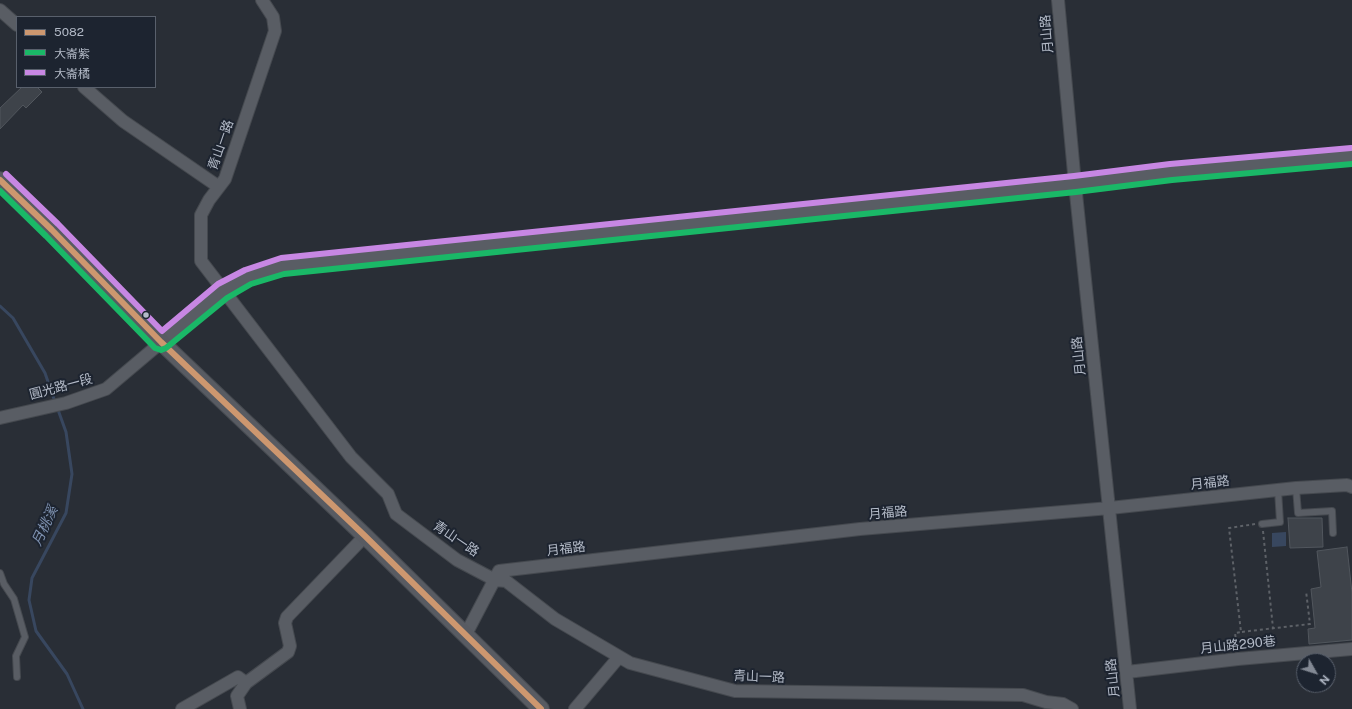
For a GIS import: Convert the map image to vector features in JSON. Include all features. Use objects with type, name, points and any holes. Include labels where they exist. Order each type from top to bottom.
[{"type":"street","name":"青山一路","points":[[262,0],[273,17],[275,31],[225,179],[209,200],[201,216],[201,261],[222,291],[351,457],[388,494],[396,514],[457,560],[495,580],[506,581],[555,619],[630,663],[735,692],[1023,695],[1046,702],[1063,704],[1072,709]]},
{"type":"street","name":"月山路","points":[[1058,0],[1075,184],[1130,709]]},
{"type":"street","points":[[0,10],[16,24]]},
{"type":"street","points":[[85,88],[123,121],[219,187]]},
{"type":"street","name":"圓光路一段","points":[[0,418],[66,403],[106,389],[222,291],[248,277],[282,266],[1075,184],[1171,172],[1352,156]]},
{"type":"street","points":[[0,180],[58,236],[161,342],[365,536],[465,636],[541,709]]},
{"type":"street","name":"月福路","points":[[465,636],[499,571],[860,529],[1110,508],[1296,488],[1347,485],[1352,488]]},
{"type":"street","points":[[240,709],[237,696],[246,682],[288,652],[290,646],[285,623],[287,617],[365,536]]},
{"type":"street","name":"月山路290巷","points":[[1127,672],[1352,648]]},
{"type":"street","points":[[575,709],[619,657]]},
{"type":"street","points":[[182,709],[238,677],[246,682]]},
{"type":"lane","points":[[1296,488],[1298,513],[1332,511],[1333,533]]},
{"type":"lane","points":[[1262,524],[1280,522],[1278,490]]},
{"type":"lane","points":[[0,573],[4,584],[14,599],[25,637],[16,656],[17,677]]},
{"type":"path","points":[[1241,632],[1229,528],[1262,524],[1273,628]]},
{"type":"path","points":[[1238,659],[1235,633],[1310,624],[1306,591]]},
{"type":"water","points":[[1286,532],[1286,546],[1272,547],[1272,533]]},
{"type":"building","points":[[21,88],[38,88],[42,92],[26,108],[23,105],[0,129],[0,108]]},
{"type":"building","points":[[1288,518],[1322,518],[1323,547],[1290,548]]},
{"type":"building","points":[[1347,547],[1352,593],[1352,640],[1309,644],[1308,629],[1315,628],[1311,589],[1321,587],[1317,551]]},
{"type":"waterway","name":"月桃溪","points":[[0,306],[13,318],[45,373],[55,402]]},
{"type":"waterway","name":"月桃溪","points":[[57,407],[66,432],[72,474],[66,513],[32,578],[29,600],[36,631],[67,674],[83,709]]},
{"type":"transit line","name":"大崙橘","points":[[6,174],[58,224],[162,331],[218,284],[245,270],[281,258],[1074,176],[1170,164],[1351,148]]},
{"type":"transit line","name":"大崙紫","points":[[0,191],[155,348],[161,350],[166,348],[227,298],[251,284],[284,274],[1076,192],[1172,180],[1352,164]]},
{"type":"transit line","name":"5082","points":[[0,180],[52,230],[161,342],[365,536],[541,709]]}]
